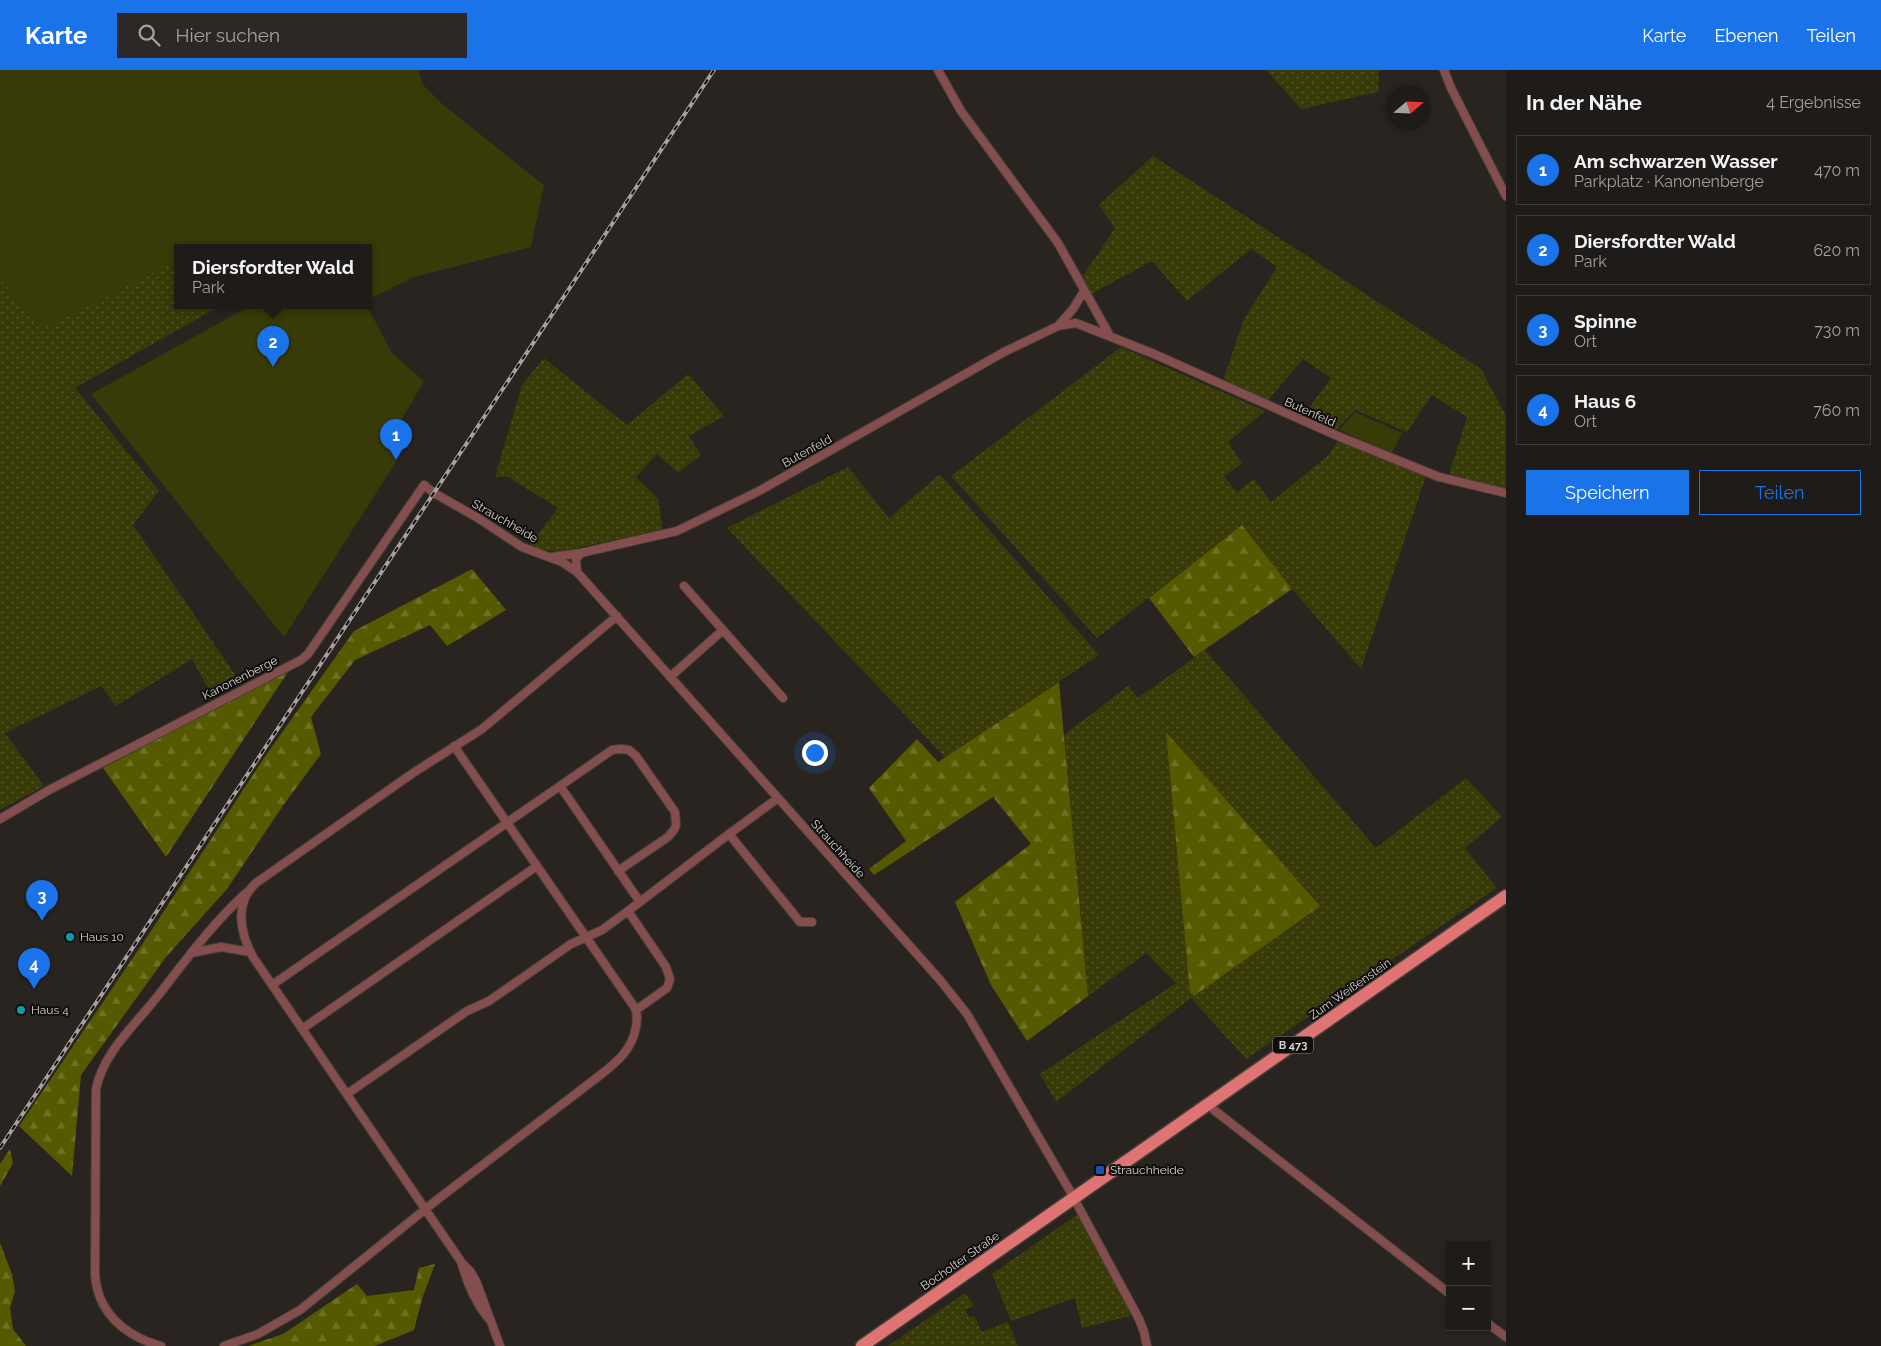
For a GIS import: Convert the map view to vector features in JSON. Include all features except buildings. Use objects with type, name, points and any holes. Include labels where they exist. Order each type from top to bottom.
[{"type":"main road","name":"Zum Weißenstein","points":[[1077,1197],[1506,896]]},
{"type":"main road","name":"Bocholter Straße","points":[[862,1346],[1077,1197]]},
{"type":"street","points":[[938,70],[961,111],[1058,243],[1110,336]]},
{"type":"street","points":[[1444,70],[1451,88],[1506,196]]},
{"type":"street","name":"Butenfeld","points":[[1058,326],[1073,309],[1084,291]]},
{"type":"street","name":"Butenfeld","points":[[550,557],[581,553],[677,531],[759,491],[1004,352],[1058,326],[1076,322],[1340,438],[1439,477],[1506,493]]},
{"type":"street","name":"Strauchheide","points":[[424,485],[522,547],[550,557],[577,572],[926,964],[967,1014],[1077,1197],[1139,1319],[1147,1346]]},
{"type":"street","name":"Kanonenberge","points":[[0,819],[49,790],[301,660],[308,654],[424,485]]},
{"type":"street","points":[[577,572],[576,560],[581,553]]},
{"type":"street","points":[[684,586],[783,698]]},
{"type":"street","points":[[161,1346],[141,1340],[122,1326],[108,1312],[98,1293],[95,1282],[95,1096],[99,1076],[109,1058],[228,909],[247,891],[270,873],[454,746],[482,729],[617,616]]},
{"type":"street","points":[[670,677],[724,630]]},
{"type":"street","points":[[224,1346],[258,1334],[300,1310],[619,1060],[625,1054],[633,1039],[637,1021],[636,1010],[454,746]]},
{"type":"street","points":[[272,985],[612,750],[621,749],[629,750],[642,763],[675,812],[676,825],[668,837],[618,871]]},
{"type":"street","points":[[560,786],[640,902]]},
{"type":"street","points":[[347,1094],[467,1010],[489,1001],[571,944],[602,930],[778,798]]},
{"type":"street","points":[[729,834],[800,922],[812,922]]},
{"type":"street","points":[[302,1029],[537,866]]},
{"type":"street","points":[[247,891],[242,904],[241,921],[242,931],[250,952],[462,1263],[475,1278],[500,1346]]},
{"type":"street","points":[[628,911],[666,967],[670,979],[667,988],[636,1010]]},
{"type":"street","points":[[192,953],[221,947],[250,952]]},
{"type":"street","points":[[1209,1104],[1214,1110],[1446,1291]]},
{"type":"street","points":[[1491,1326],[1506,1338]]},
{"type":"shaded area","points":[[0,70],[419,70],[422,84],[442,104],[544,185],[531,247],[414,277],[372,298],[372,244],[174,244],[174,262],[41,330],[0,278]]},
{"type":"shaded area","points":[[1266,70],[1379,70],[1378,92],[1301,109]]},
{"type":"shaded area","points":[[1153,156],[1481,369],[1506,416],[1506,489],[1449,475],[1467,417],[1432,395],[1407,432],[1355,410],[1336,430],[1303,416],[1331,378],[1303,359],[1267,401],[1223,381],[1243,321],[1277,267],[1251,249],[1187,301],[1152,261],[1091,294],[1083,276],[1115,228],[1099,205]]},
{"type":"shaded area","points":[[197,210],[214,244],[174,244],[174,309],[215,309],[75,388],[159,491],[133,525],[240,682],[212,696],[192,659],[116,706],[101,686],[5,733],[44,786],[0,810],[0,264]]},
{"type":"shaded area","points":[[245,309],[369,309],[392,353],[424,381],[390,440],[396,462],[284,637],[91,394]]},
{"type":"shaded area","points":[[1121,347],[1265,411],[1228,442],[1242,464],[1224,476],[1237,492],[1254,479],[1271,502],[1329,455],[1338,440],[1426,476],[1361,669],[1292,589],[1242,525],[1097,638],[951,476]]},
{"type":"shaded area","points":[[544,358],[627,425],[688,374],[724,416],[689,436],[701,455],[678,473],[657,454],[636,477],[658,499],[663,530],[557,552],[540,549],[530,544],[558,508],[508,477],[495,477],[522,385]]},
{"type":"shaded area","points":[[1355,412],[1402,433],[1392,453],[1339,430]]},
{"type":"shaded area","points":[[848,467],[889,518],[940,474],[1099,655],[945,757],[727,528]]},
{"type":"shaded area","points":[[1205,650],[1376,848],[1466,778],[1502,817],[1465,848],[1497,888],[1246,1059],[1191,998],[1056,1102],[1040,1074],[1176,983],[1146,953],[1088,996],[1064,735],[1128,686],[1138,698]]},
{"type":"shaded area","points":[[1078,1214],[1131,1312],[1130,1316],[1082,1328],[1075,1298],[1011,1321],[992,1274]]},
{"type":"shaded area","points":[[965,1293],[974,1306],[966,1309],[968,1317],[974,1316],[982,1332],[1008,1322],[1018,1346],[888,1346]]},
{"type":"green space","points":[[1242,525],[1292,589],[1194,657],[1149,598]]},
{"type":"green space","points":[[472,569],[506,610],[447,646],[430,625],[355,660],[311,717],[321,754],[282,807],[227,889],[166,957],[81,1075],[72,1176],[19,1126],[149,934],[264,758],[354,631]]},
{"type":"green space","points":[[288,672],[166,857],[103,768],[257,685]]},
{"type":"green space","points":[[1059,682],[1088,996],[1027,1041],[991,985],[955,902],[1031,844],[993,797],[874,875],[869,869],[906,841],[869,788],[917,739],[938,762]]},
{"type":"green space","points":[[1166,732],[1320,906],[1194,996],[1190,992]]},
{"type":"green space","points":[[10,1149],[13,1163],[0,1186],[0,1164]]},
{"type":"green space","points":[[0,1243],[12,1274],[15,1291],[10,1308],[13,1329],[26,1346],[0,1346]]},
{"type":"green space","points":[[435,1264],[422,1299],[414,1330],[375,1346],[248,1346],[283,1334],[357,1284],[367,1296],[414,1290],[419,1268]]},
{"type":"railway","points":[[0,1148],[714,70]]},
{"type":"place","name":"Diersfordter Wald","points":[[273,367]]},
{"type":"place","name":"Am schwarzen Wasser","points":[[396,460]]},
{"type":"place","name":"Spinne","points":[[42,921]]},
{"type":"place","name":"Haus 10","points":[[70,937]]},
{"type":"place","name":"Haus 6","points":[[34,989]]},
{"type":"place","name":"Haus 4","points":[[21,1010]]},
{"type":"place","name":"Strauchheide","points":[[1100,1170]]}]
